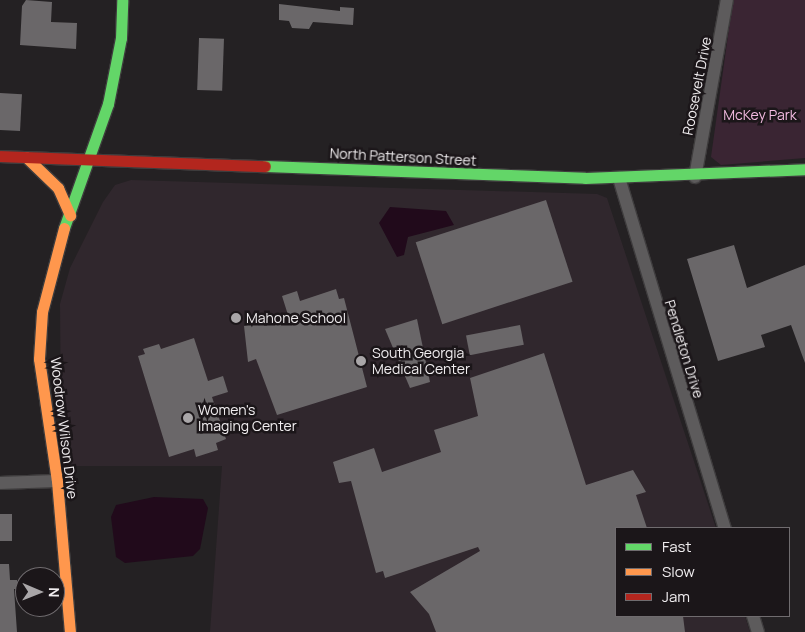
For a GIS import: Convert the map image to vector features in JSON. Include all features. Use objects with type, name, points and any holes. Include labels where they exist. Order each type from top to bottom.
[{"type":"main road","name":"Woodrow Wilson Drive","points":[[70,632],[57,481],[39,359],[42,312],[70,214],[91,159],[121,38],[122,0]]},
{"type":"main road","name":"North Patterson Street","points":[[0,156],[619,178],[695,177],[805,169]]},
{"type":"main road","points":[[26,157],[58,188],[70,214]]},
{"type":"street","name":"Roosevelt Drive","points":[[695,177],[728,0]]},
{"type":"street","name":"Pendleton Drive","points":[[619,178],[725,527]]},
{"type":"street","points":[[0,483],[57,481]]},
{"type":"street","points":[[753,617],[758,632]]},
{"type":"shaded area","name":"South Georgia Medical Center","points":[[131,180],[597,194],[607,198],[716,527],[615,527],[615,617],[745,617],[750,632],[210,632],[222,466],[66,466],[61,417],[60,304],[70,268],[103,202],[115,185]]},
{"type":"shaded area","points":[[390,207],[446,211],[454,225],[408,237],[404,255],[397,257],[379,223]]},
{"type":"shaded area","points":[[154,497],[203,499],[208,508],[200,549],[193,556],[125,563],[116,557],[111,517],[116,505]]},
{"type":"green space","name":"McKey Park","points":[[733,0],[805,0],[805,158],[721,165],[711,157]]},
{"type":"building","points":[[26,0],[52,2],[51,22],[77,23],[76,49],[20,45],[22,6]]},
{"type":"building","points":[[279,4],[340,11],[340,7],[354,8],[353,25],[313,22],[309,29],[292,28],[289,21],[279,20]]},
{"type":"building","points":[[199,38],[224,39],[222,91],[197,90]]},
{"type":"building","points":[[0,93],[22,94],[20,131],[0,130]]},
{"type":"building","points":[[546,200],[573,282],[442,324],[416,242]]},
{"type":"building","points":[[734,245],[747,288],[805,265],[805,363],[791,325],[761,335],[765,347],[718,361],[687,259]]},
{"type":"building","points":[[336,289],[339,299],[344,298],[367,387],[277,415],[256,359],[248,362],[244,326],[288,315],[282,296],[297,291],[300,301]]},
{"type":"building","points":[[417,319],[430,382],[410,388],[385,329]]},
{"type":"building","points":[[520,325],[524,345],[470,355],[466,335]]},
{"type":"building","name":"Women's Imaging Center","points":[[194,338],[208,381],[223,376],[228,392],[212,397],[226,439],[216,443],[218,450],[196,457],[194,449],[169,457],[138,356],[145,354],[143,349],[159,344],[161,349]]},
{"type":"building","name":"South Georgia Medical Center","points":[[544,353],[586,485],[633,470],[646,492],[636,495],[647,527],[615,527],[615,617],[683,617],[685,632],[436,632],[429,614],[410,592],[480,551],[478,547],[385,578],[383,571],[376,573],[351,481],[339,483],[333,462],[374,448],[382,472],[441,452],[434,430],[478,416],[470,378]]},
{"type":"building","points":[[0,514],[12,514],[12,541],[0,541]]},
{"type":"building","points":[[0,564],[9,564],[10,580],[15,580],[17,632],[0,632]]},
{"type":"traffic: fast","points":[[64,228],[108,104],[121,38],[122,0]]},
{"type":"traffic: fast","points":[[265,166],[585,178],[805,169]]},
{"type":"traffic: slow","points":[[26,157],[58,188],[70,215]]},
{"type":"traffic: slow","points":[[64,228],[42,312],[39,359],[57,481],[70,632]]},
{"type":"traffic: jam","points":[[0,156],[265,166]]},
{"type":"place","name":"Mahone School","points":[[236,318]]},
{"type":"place","name":"South Georgia Medical Center","points":[[361,361]]},
{"type":"place","name":"Women's Imaging Center","points":[[188,418]]}]
